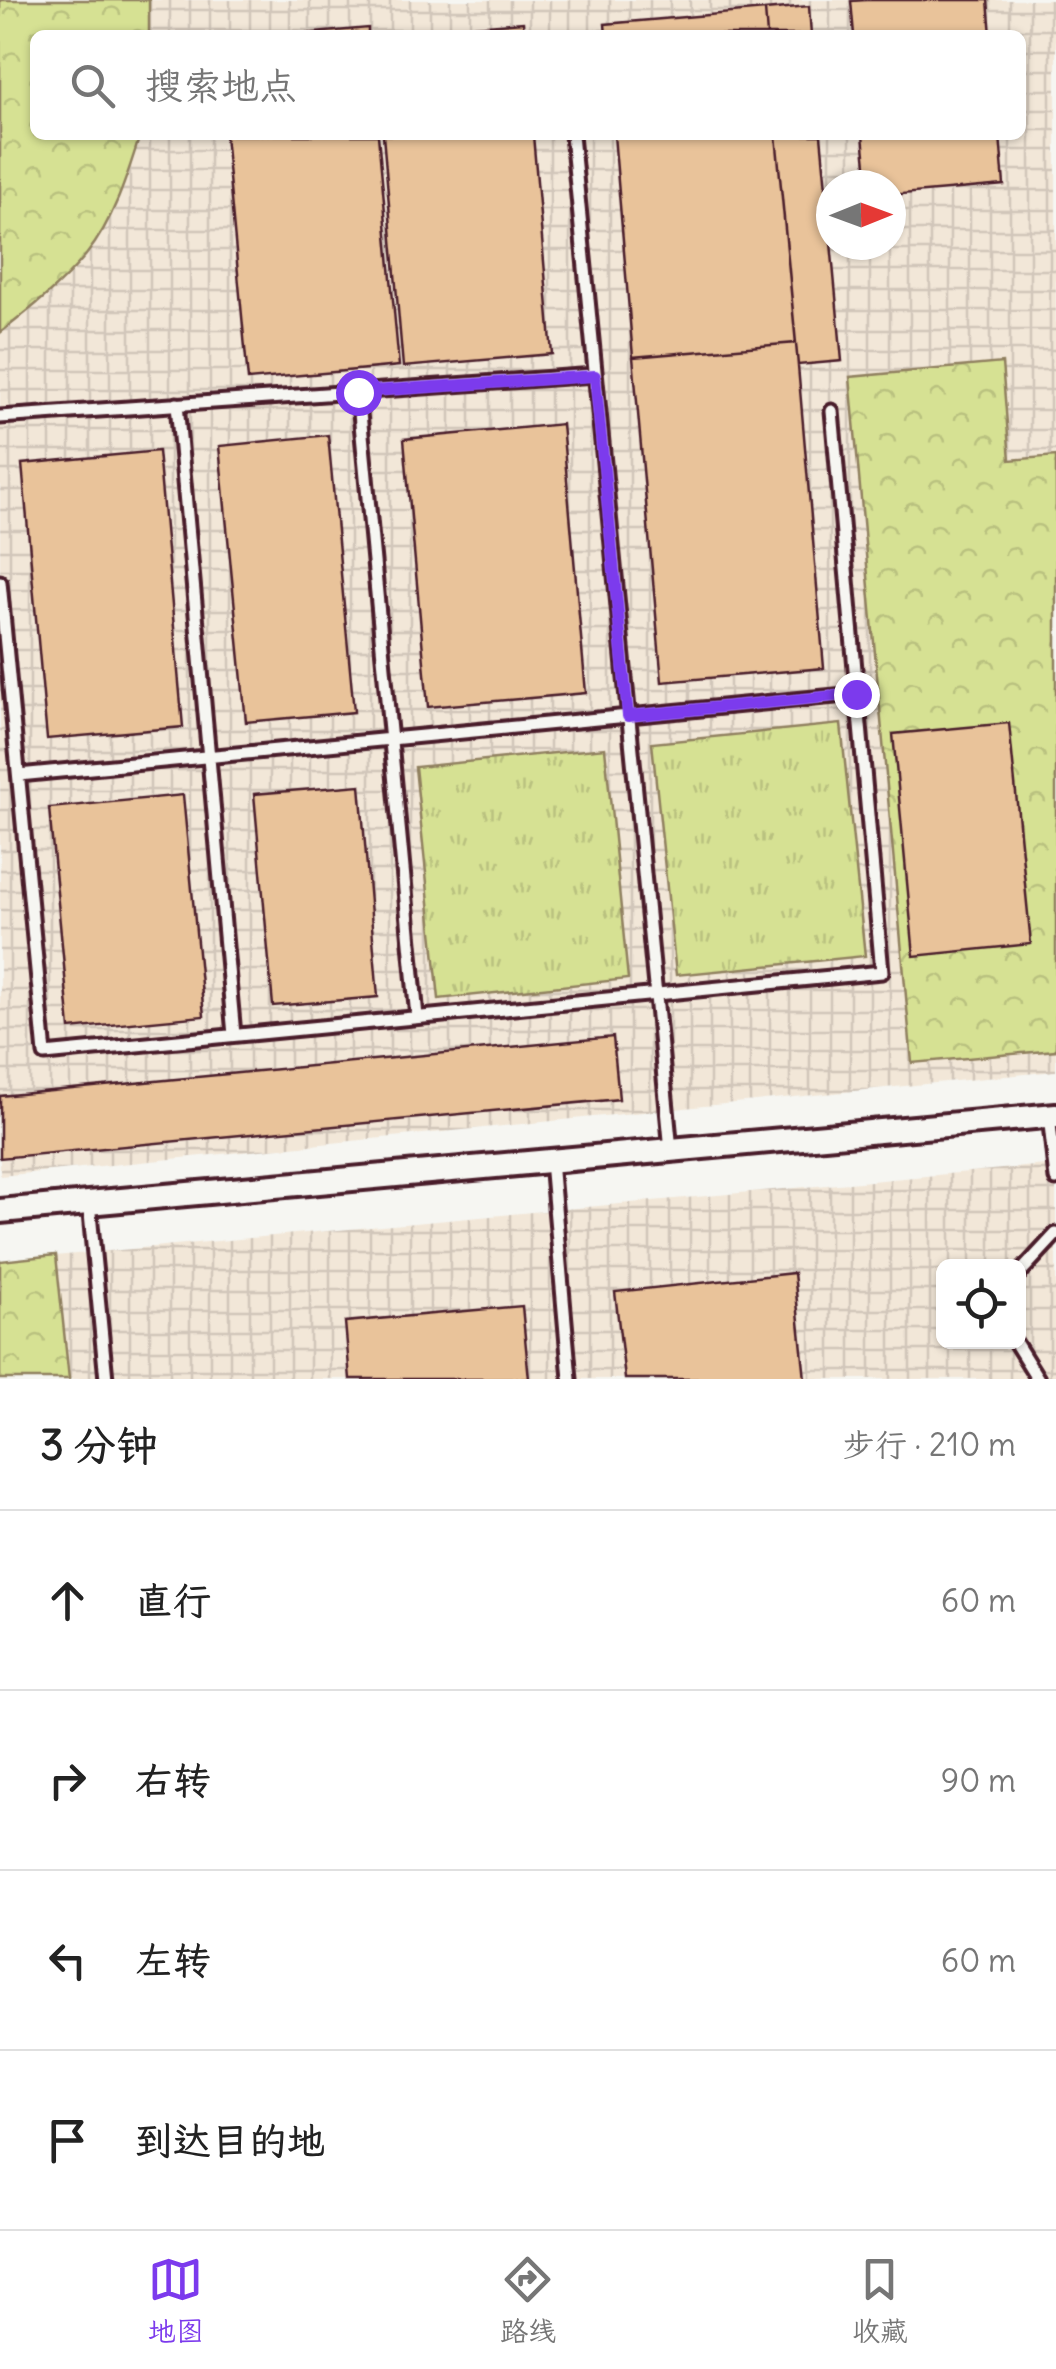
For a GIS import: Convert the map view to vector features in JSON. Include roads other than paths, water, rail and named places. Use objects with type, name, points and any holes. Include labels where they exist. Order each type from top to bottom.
[{"type":"street","points":[[0,1211],[1053,1115]]},
{"type":"lane","points":[[572,140],[671,1150]]},
{"type":"lane","points":[[0,417],[595,376]]},
{"type":"lane","points":[[358,392],[417,1017]]},
{"type":"lane","points":[[177,404],[234,1035]]},
{"type":"lane","points":[[0,582],[45,1054],[882,972],[832,411]]},
{"type":"lane","points":[[18,775],[856,694]]},
{"type":"lane","points":[[1053,1115],[1056,1179]]},
{"type":"lane","points":[[552,1161],[570,1379]]},
{"type":"lane","points":[[89,1203],[106,1379]]},
{"type":"lane","points":[[1026,1267],[1056,1234]]},
{"type":"lane","points":[[1019,1349],[1038,1379]]}]
